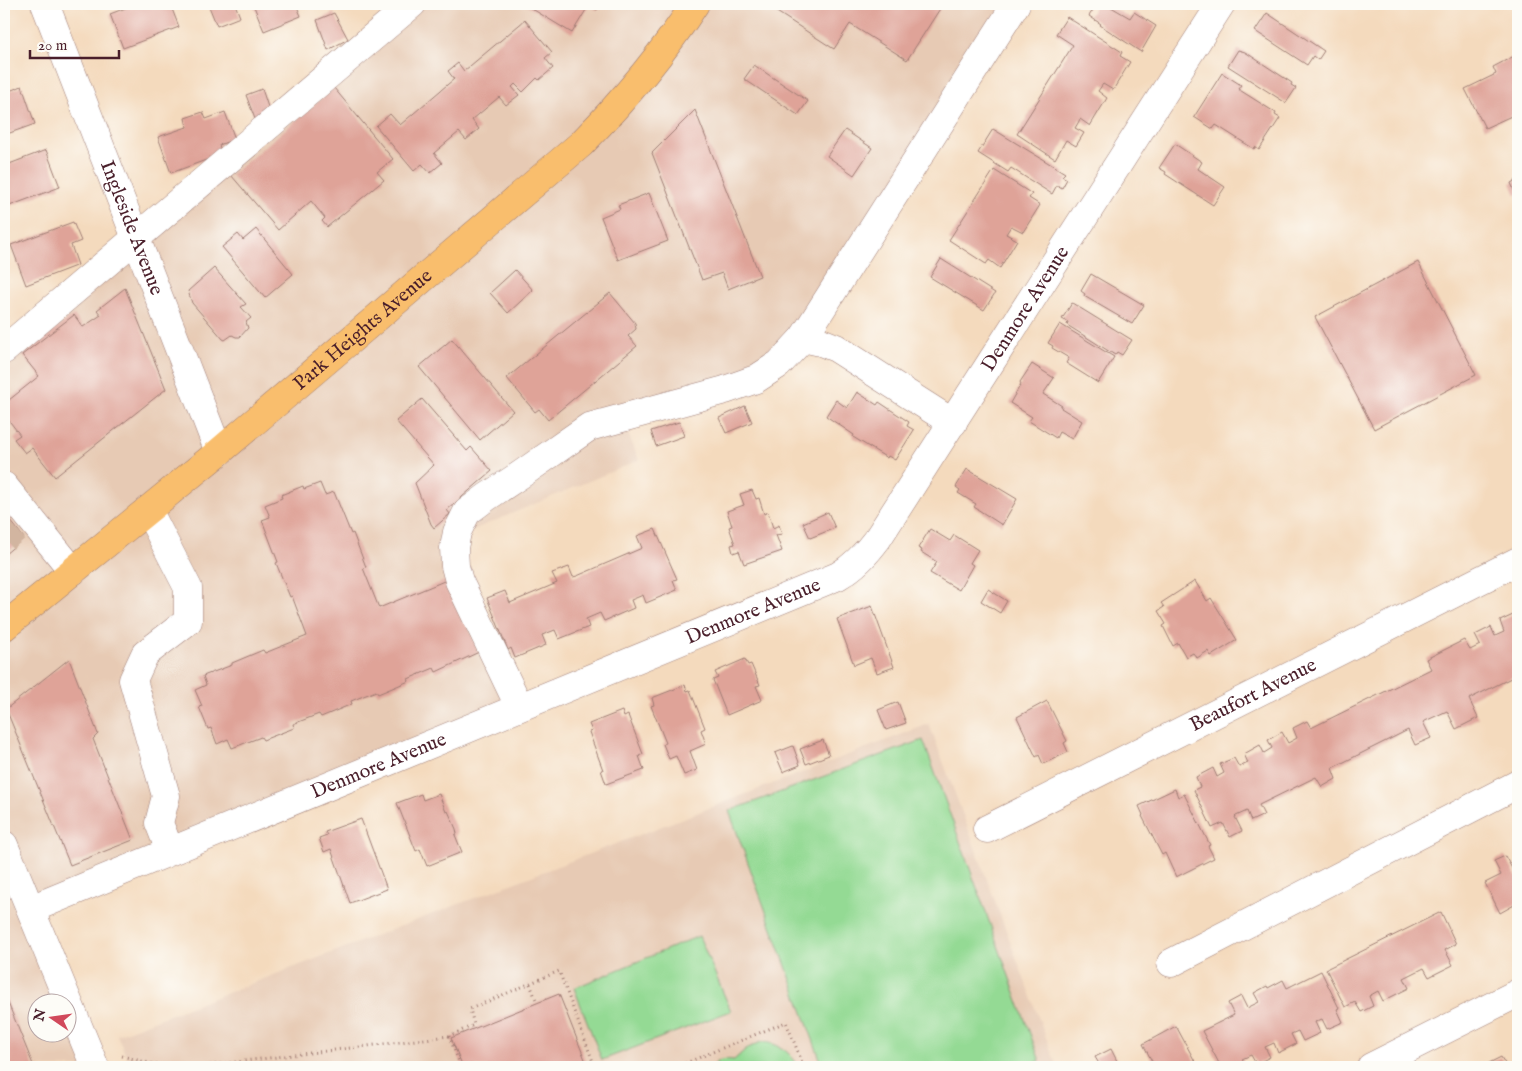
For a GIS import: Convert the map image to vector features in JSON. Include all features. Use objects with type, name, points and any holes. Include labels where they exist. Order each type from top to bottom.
[{"type":"main road","name":"Park Heights Avenue","points":[[4,627],[219,452],[581,144],[616,109],[651,66],[695,4]]},
{"type":"street","name":"Ingleside Avenue","points":[[45,4],[219,452]]},
{"type":"street","points":[[4,350],[412,4]]},
{"type":"street","points":[[519,706],[459,580],[455,566],[454,548],[457,532],[467,512],[589,427],[725,390],[756,379],[778,364],[803,338],[1016,4]]},
{"type":"street","name":"Denmore Avenue","points":[[31,909],[519,706],[838,576],[851,568],[865,556],[878,538],[1220,4]]},
{"type":"street","points":[[803,338],[836,348],[953,423]]},
{"type":"street","points":[[13,506],[73,570]]},
{"type":"street","points":[[148,510],[188,588],[188,622],[145,654],[133,680],[166,796],[159,824],[170,851]]},
{"type":"street","name":"Beaufort Avenue","points":[[987,829],[1518,561]]},
{"type":"street","points":[[1171,963],[1518,784]]},
{"type":"street","points":[[4,845],[96,1067]]},
{"type":"street","points":[[1371,1067],[1518,993]]},
{"type":"path","points":[[196,1067],[449,1036],[475,1026],[470,1009],[559,971],[595,1067]]},
{"type":"path","points":[[530,984],[537,1002]]},
{"type":"path","points":[[676,1067],[786,1022],[804,1067]]},
{"type":"path","points":[[449,1036],[461,1067]]},
{"type":"path","points":[[120,1055],[165,1067]]},
{"type":"shaded area","points":[[422,4],[1016,4],[786,363],[622,419],[639,460],[449,540],[520,711],[32,912],[65,994],[28,994],[28,1044],[78,1044],[78,1027],[94,1067],[4,1067],[4,351]]},
{"type":"shaded area","points":[[929,724],[1057,1067],[131,1067],[117,1035]]},
{"type":"green space","points":[[923,740],[1040,1061],[1024,1067],[823,1067],[729,811]]},
{"type":"green space","points":[[699,936],[731,1011],[602,1060],[574,988]]},
{"type":"green space","points":[[761,1042],[767,1042],[783,1049],[799,1067],[712,1067],[722,1060],[734,1060],[746,1049]]},
{"type":"building","points":[[136,4],[177,4],[178,6],[172,9],[179,27],[123,48],[110,14]]},
{"type":"building","points":[[208,4],[235,4],[240,17],[217,26]]},
{"type":"building","points":[[253,4],[296,4],[301,16],[264,31]]},
{"type":"building","points":[[524,4],[601,4],[597,10],[589,5],[572,33]]},
{"type":"building","points":[[766,4],[943,4],[907,60],[850,24],[834,49]]},
{"type":"building","points":[[1097,4],[1106,4],[1130,18],[1134,12],[1156,26],[1141,52],[1089,16]]},
{"type":"building","points":[[334,13],[348,39],[328,50],[317,20]]},
{"type":"building","points":[[1267,13],[1324,51],[1318,60],[1313,56],[1307,65],[1255,31]]},
{"type":"building","points":[[1067,17],[1122,52],[1120,56],[1130,62],[1113,90],[1103,84],[1098,91],[1107,98],[1090,126],[1080,119],[1075,128],[1084,133],[1076,146],[1066,140],[1055,159],[1017,134],[1073,45],[1056,34]]},
{"type":"building","points":[[525,20],[552,52],[545,58],[553,68],[539,80],[537,78],[523,92],[515,84],[512,87],[519,95],[506,105],[499,97],[472,120],[479,129],[466,140],[459,132],[434,153],[442,163],[430,173],[422,164],[414,171],[376,126],[390,114],[400,125],[454,79],[448,71],[458,63],[464,71]]},
{"type":"building","points":[[1238,50],[1245,52],[1292,83],[1291,85],[1296,88],[1286,103],[1228,66]]},
{"type":"building","points":[[1518,54],[1518,113],[1485,128],[1465,89],[1496,74],[1493,67]]},
{"type":"building","points":[[754,65],[808,101],[798,115],[744,79]]},
{"type":"building","points":[[1222,73],[1241,85],[1238,89],[1276,113],[1275,115],[1280,118],[1259,150],[1255,147],[1254,149],[1216,125],[1213,129],[1194,117]]},
{"type":"building","points":[[22,86],[35,124],[4,135],[4,93]]},
{"type":"building","points":[[334,88],[393,159],[377,172],[384,180],[327,227],[322,221],[325,218],[311,201],[278,230],[231,175]]},
{"type":"building","points":[[262,89],[270,113],[255,119],[246,95]]},
{"type":"building","points":[[695,110],[760,276],[728,289],[722,273],[702,280],[652,153]]},
{"type":"building","points":[[203,112],[206,119],[225,112],[235,139],[219,145],[222,154],[171,173],[158,137],[187,127],[185,118]]},
{"type":"building","points":[[993,129],[1065,173],[1062,176],[1067,179],[1062,188],[1057,185],[1052,194],[1011,168],[1008,172],[978,153]]},
{"type":"building","points":[[845,130],[872,148],[854,175],[827,156]]},
{"type":"building","points":[[1175,144],[1202,162],[1198,169],[1225,187],[1213,205],[1165,174],[1166,172],[1159,168]]},
{"type":"building","points":[[46,150],[60,187],[4,208],[4,166]]},
{"type":"building","points":[[994,170],[1032,194],[1029,198],[1040,205],[1023,232],[1011,226],[1006,234],[1017,240],[1000,268],[989,260],[986,264],[949,240]]},
{"type":"building","points":[[1518,179],[1518,194],[1516,195],[1511,183]]},
{"type":"building","points":[[649,193],[668,241],[618,260],[601,217],[620,209],[618,205]]},
{"type":"building","points":[[73,222],[81,241],[71,245],[78,265],[26,285],[11,245]]},
{"type":"building","points":[[256,229],[293,274],[265,298],[222,247],[238,234],[243,240]]},
{"type":"building","points":[[941,259],[995,293],[984,310],[930,277]]},
{"type":"building","points":[[1418,262],[1476,375],[1374,429],[1315,317]]},
{"type":"building","points":[[214,268],[246,304],[241,307],[251,318],[246,322],[248,328],[240,337],[232,335],[225,340],[223,339],[192,303],[188,291]]},
{"type":"building","points":[[515,270],[533,290],[508,313],[490,293]]},
{"type":"building","points":[[1091,274],[1144,305],[1132,324],[1084,296],[1085,294],[1081,291]]},
{"type":"building","points":[[125,288],[166,389],[55,477],[32,448],[25,453],[14,439],[20,435],[4,414],[4,404],[39,376],[22,355],[74,315],[83,327],[101,315],[97,310]]},
{"type":"building","points":[[610,293],[635,323],[636,329],[628,336],[637,346],[548,420],[539,409],[535,412],[507,378]]},
{"type":"building","points":[[1072,303],[1132,340],[1122,355],[1117,352],[1115,355],[1067,325],[1068,322],[1062,319]]},
{"type":"building","points":[[1060,324],[1114,357],[1098,383],[1066,363],[1069,358],[1052,348],[1053,346],[1048,343]]},
{"type":"building","points":[[452,339],[513,411],[480,440],[419,367]]},
{"type":"building","points":[[1032,364],[1054,378],[1043,394],[1082,421],[1072,439],[1059,432],[1056,438],[1029,421],[1032,417],[1010,403],[1021,384],[1020,382]]},
{"type":"building","points":[[857,392],[877,405],[879,402],[909,422],[907,426],[914,430],[895,460],[888,456],[887,458],[853,437],[854,435],[826,416],[836,400],[847,408]]},
{"type":"building","points":[[422,399],[467,451],[471,447],[492,471],[447,510],[450,514],[434,528],[415,483],[434,465],[396,421]]},
{"type":"building","points":[[745,406],[752,422],[726,433],[719,418]]},
{"type":"building","points":[[679,422],[684,436],[656,446],[651,431]]},
{"type":"building","points":[[967,469],[1017,499],[1002,525],[974,507],[976,504],[958,493],[960,490],[956,487]]},
{"type":"building","points":[[320,483],[325,495],[334,492],[351,534],[353,533],[366,567],[363,568],[379,608],[449,579],[479,652],[436,672],[434,668],[378,694],[376,691],[351,701],[352,704],[321,717],[319,714],[293,724],[294,728],[263,740],[261,737],[232,748],[228,739],[217,744],[211,728],[208,729],[199,707],[202,706],[195,690],[206,685],[203,676],[263,650],[265,653],[307,636],[292,596],[290,597],[276,563],[278,562],[262,520],[270,517],[265,505],[282,498],[281,495],[303,486],[304,489]]},
{"type":"building","points":[[752,490],[756,499],[759,498],[764,514],[768,512],[773,528],[779,525],[782,534],[776,535],[782,551],[744,564],[739,551],[733,553],[731,545],[735,544],[729,527],[732,526],[727,511],[744,505],[740,494]]},
{"type":"building","points":[[4,512],[24,538],[4,555]]},
{"type":"building","points":[[828,512],[835,528],[810,538],[803,523]]},
{"type":"building","points":[[655,529],[677,579],[673,580],[677,590],[646,603],[643,595],[631,600],[634,608],[604,621],[600,613],[586,619],[589,627],[559,639],[555,630],[542,635],[546,645],[515,658],[511,648],[508,650],[487,598],[505,591],[510,603],[557,583],[552,573],[569,567],[573,577],[577,576],[642,548],[637,536]]},
{"type":"building","points":[[930,529],[950,541],[954,535],[978,550],[970,563],[973,565],[959,590],[930,573],[937,562],[918,548]]},
{"type":"building","points":[[1195,581],[1207,601],[1211,598],[1237,640],[1211,656],[1208,651],[1197,658],[1193,653],[1186,657],[1178,643],[1173,646],[1163,626],[1166,624],[1158,611],[1164,607],[1161,603]]},
{"type":"building","points":[[988,589],[1007,601],[1000,613],[981,601]]},
{"type":"building","points":[[872,606],[894,667],[877,673],[871,658],[854,665],[837,619]]},
{"type":"building","points":[[1513,615],[1518,626],[1518,682],[1515,676],[1469,699],[1478,718],[1456,729],[1447,711],[1423,722],[1431,738],[1415,745],[1408,730],[1332,768],[1336,779],[1322,787],[1316,777],[1259,805],[1264,815],[1251,821],[1247,811],[1236,816],[1242,831],[1230,837],[1223,823],[1212,828],[1194,790],[1200,787],[1196,777],[1213,768],[1217,777],[1224,773],[1220,764],[1234,758],[1239,767],[1248,763],[1244,754],[1260,745],[1264,753],[1272,748],[1268,740],[1282,732],[1288,743],[1297,738],[1293,728],[1307,721],[1311,728],[1431,669],[1426,659],[1464,640],[1470,650],[1480,645],[1475,635],[1491,627],[1495,636],[1504,632],[1500,621]]},
{"type":"building","points":[[69,659],[98,734],[93,739],[133,840],[70,865],[6,709]]},
{"type":"building","points":[[745,659],[748,665],[751,664],[760,685],[756,686],[762,700],[727,715],[713,680],[718,678],[715,672]]},
{"type":"building","points":[[685,685],[687,691],[690,690],[705,728],[701,730],[706,744],[690,751],[697,770],[684,775],[676,756],[669,759],[663,744],[666,743],[651,706],[654,705],[652,698]]},
{"type":"building","points":[[1047,701],[1067,741],[1064,743],[1068,752],[1043,764],[1039,755],[1036,757],[1017,717]]},
{"type":"building","points":[[898,702],[906,723],[886,730],[878,710]]},
{"type":"building","points":[[622,711],[624,717],[628,715],[643,754],[639,756],[644,770],[606,784],[589,732],[592,731],[589,724]]},
{"type":"building","points":[[823,740],[829,755],[806,764],[800,749]]},
{"type":"building","points":[[793,746],[800,765],[783,772],[775,753]]},
{"type":"building","points":[[1175,789],[1178,797],[1184,794],[1210,845],[1208,846],[1214,858],[1176,877],[1165,853],[1162,855],[1142,816],[1139,806]]},
{"type":"building","points":[[421,794],[423,800],[439,794],[446,812],[448,811],[456,829],[457,834],[455,835],[462,852],[427,866],[420,849],[416,851],[397,803]]},
{"type":"building","points":[[361,819],[387,889],[350,903],[331,849],[324,852],[319,838],[327,835],[325,832]]},
{"type":"building","points":[[1505,856],[1518,879],[1518,909],[1516,904],[1500,913],[1485,883],[1501,875],[1494,861]]},
{"type":"building","points":[[1441,912],[1456,944],[1445,950],[1453,965],[1429,977],[1424,968],[1404,978],[1409,988],[1383,1001],[1378,991],[1369,996],[1373,1006],[1361,1012],[1355,1002],[1345,1007],[1326,969]]},
{"type":"building","points":[[1321,971],[1339,1008],[1337,1009],[1343,1022],[1327,1029],[1322,1019],[1315,1022],[1320,1033],[1303,1041],[1298,1031],[1291,1034],[1296,1044],[1278,1053],[1274,1043],[1265,1047],[1270,1057],[1256,1064],[1251,1055],[1242,1059],[1246,1067],[1229,1067],[1227,1064],[1221,1067],[1202,1031],[1234,1015],[1228,1003],[1241,996],[1247,1008],[1259,1002],[1254,993],[1267,986],[1268,988],[1283,980],[1287,988]]},
{"type":"building","points":[[4,993],[34,1067],[4,1067]]},
{"type":"building","points":[[559,994],[588,1067],[463,1067],[451,1038]]},
{"type":"building","points":[[1176,1026],[1198,1067],[1155,1067],[1143,1044]]},
{"type":"building","points":[[1111,1049],[1120,1067],[1101,1067],[1095,1057]]},
{"type":"building","points":[[1501,1057],[1507,1067],[1489,1067],[1487,1064]]},
{"type":"tunnel","points":[[4,538],[16,528]]}]
